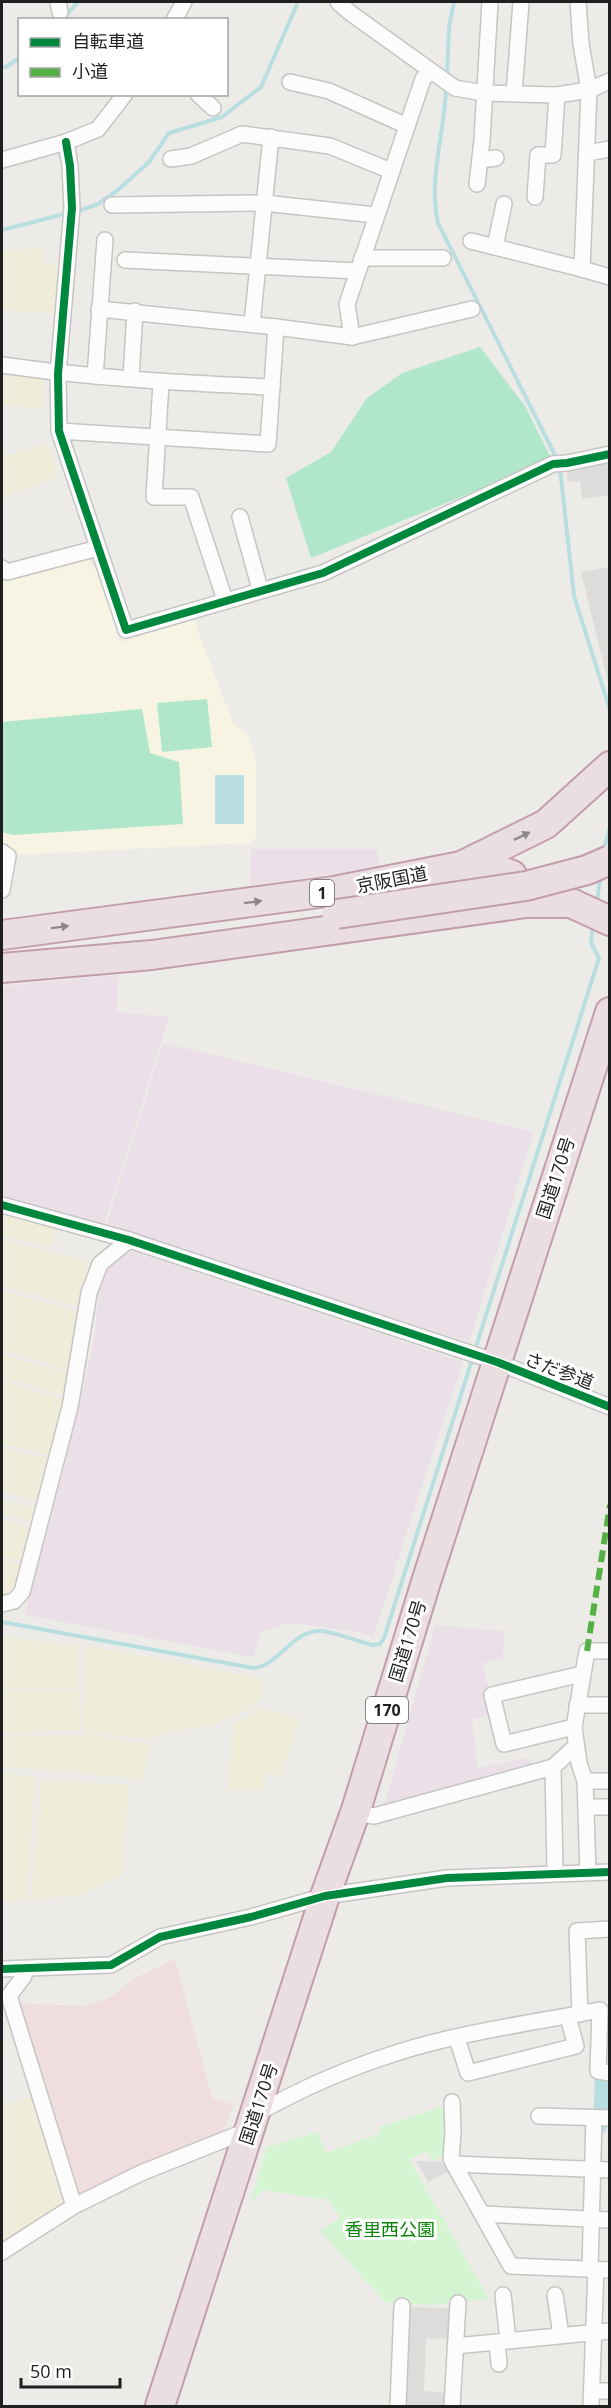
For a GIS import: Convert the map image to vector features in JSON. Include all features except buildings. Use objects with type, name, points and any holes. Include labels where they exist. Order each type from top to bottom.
[{"type":"highway","name":"京阪国道","points":[[2,935],[334,891],[461,866],[546,824],[609,766]]},
{"type":"highway","name":"京阪国道","points":[[2,956],[337,914],[526,885],[587,870],[609,860]]},
{"type":"highway","points":[[461,866],[492,867],[512,875],[526,903]]},
{"type":"highway","points":[[2,968],[152,955],[526,903],[571,903],[600,917]]},
{"type":"highway","name":"国道170号","points":[[160,2406],[325,1896],[355,1813],[426,1582],[480,1357],[609,1012]]},
{"type":"street","points":[[175,18],[184,2]]},
{"type":"street","points":[[338,2],[455,88],[484,93],[557,95],[589,90],[609,81]]},
{"type":"street","points":[[477,184],[488,159],[484,93],[490,2]]},
{"type":"street","points":[[514,94],[521,2]]},
{"type":"street","points":[[578,2],[581,44],[589,90],[582,269]]},
{"type":"street","points":[[352,337],[347,304],[375,215],[423,80],[440,78]]},
{"type":"street","points":[[290,82],[329,91],[407,126]]},
{"type":"street","points":[[535,197],[538,155],[553,155],[557,95]]},
{"type":"street","points":[[2,160],[66,142],[98,129],[123,96]]},
{"type":"street","points":[[200,96],[213,108]]},
{"type":"street","points":[[171,159],[191,156],[242,134],[330,146],[391,171]]},
{"type":"street","points":[[252,324],[271,137]]},
{"type":"street","points":[[66,142],[70,166],[72,208],[58,374],[59,431],[126,630],[260,589],[323,573],[560,463],[609,454]]},
{"type":"street","points":[[587,153],[609,149]]},
{"type":"street","points":[[112,205],[264,203],[375,215]]},
{"type":"street","points":[[495,247],[504,204]]},
{"type":"street","points":[[95,376],[105,240]]},
{"type":"street","points":[[471,241],[609,277]]},
{"type":"street","points":[[125,260],[258,268],[360,265],[443,258]]},
{"type":"street","points":[[99,309],[135,311],[352,337],[472,309]]},
{"type":"street","points":[[131,378],[135,311]]},
{"type":"street","points":[[59,431],[268,444],[276,327]]},
{"type":"street","points":[[2,365],[58,374],[131,378],[161,383],[272,387]]},
{"type":"street","points":[[161,383],[154,497],[191,497],[225,600]]},
{"type":"street","points":[[240,517],[260,589]]},
{"type":"street","points":[[2,568],[7,572],[98,548]]},
{"type":"street","points":[[2,852],[8,856],[2,890]]},
{"type":"street","name":"さだ参道","points":[[2,1205],[129,1240],[480,1357],[609,1407]]},
{"type":"street","points":[[2,1604],[14,1601],[22,1592],[70,1407],[89,1293],[100,1264],[129,1240]]},
{"type":"street","points":[[588,1872],[585,1781],[579,1763],[574,1727],[587,1651],[609,1650]]},
{"type":"street","points":[[574,1727],[504,1744],[492,1695],[582,1674]]},
{"type":"street","points":[[577,1705],[609,1705]]},
{"type":"street","points":[[355,1813],[374,1816],[552,1767],[576,1746]]},
{"type":"street","points":[[552,1767],[555,1874]]},
{"type":"street","points":[[585,1781],[609,1781]]},
{"type":"street","points":[[586,1807],[609,1807]]},
{"type":"street","points":[[2,1969],[111,1965],[160,1937],[251,1917],[325,1896],[447,1878],[609,1872]]},
{"type":"street","points":[[457,2038],[468,2073],[576,2046],[574,2015],[577,1931],[609,1929]]},
{"type":"street","points":[[24,1969],[24,1976],[9,1996],[75,2206]]},
{"type":"street","points":[[2,2252],[75,2206],[253,2121],[294,2092],[392,2054],[457,2038],[600,2010],[598,2071],[609,2073]]},
{"type":"street","points":[[452,2102],[451,2159],[511,2266],[598,2269]]},
{"type":"street","points":[[539,2116],[602,2118],[592,2169],[591,2219],[598,2269],[592,2332],[591,2406]]},
{"type":"street","points":[[454,2164],[609,2170]]},
{"type":"street","points":[[482,2214],[609,2220]]},
{"type":"street","points":[[499,2364],[503,2295]]},
{"type":"street","points":[[555,2295],[561,2335]]},
{"type":"street","points":[[452,2406],[458,2303]]},
{"type":"street","points":[[398,2406],[402,2306]]},
{"type":"street","points":[[455,2346],[609,2331]]},
{"type":"street","points":[[593,2391],[609,2391]]},
{"type":"shaded area","points":[[43,247],[43,264],[63,264],[54,314],[2,310],[2,251]]},
{"type":"shaded area","points":[[2,371],[40,377],[44,381],[44,410],[2,404]]},
{"type":"shaded area","points":[[48,443],[59,476],[2,497],[2,454],[3,457]]},
{"type":"shaded area","points":[[609,458],[609,495],[582,499],[580,481],[568,482],[566,467]]},
{"type":"shaded area","points":[[87,558],[97,572],[120,642],[194,620],[234,725],[247,733],[256,761],[256,838],[251,843],[13,855],[8,844],[2,843],[2,573]]},
{"type":"shaded area","points":[[610,567],[609,686],[581,572]]},
{"type":"shaded area","points":[[251,849],[377,849],[379,868],[250,885]]},
{"type":"shaded area","points":[[118,975],[117,1012],[169,1017],[104,1225],[2,1201],[2,986]]},
{"type":"shaded area","points":[[163,1043],[534,1132],[469,1342],[106,1227]]},
{"type":"shaded area","points":[[2,1211],[56,1225],[50,1247],[2,1236]]},
{"type":"shaded area","points":[[2,1240],[90,1262],[79,1306],[2,1286]]},
{"type":"shaded area","points":[[134,1252],[463,1362],[373,1636],[355,1631],[288,1623],[262,1632],[253,1657],[25,1615],[63,1473],[94,1341],[99,1288],[108,1267],[125,1253]]},
{"type":"shaded area","points":[[2,1291],[79,1311],[70,1371],[2,1350]]},
{"type":"shaded area","points":[[2,1354],[69,1374],[66,1397],[2,1376]]},
{"type":"shaded area","points":[[2,1380],[68,1401],[50,1456],[2,1443]]},
{"type":"shaded area","points":[[2,1448],[49,1459],[37,1501],[2,1492]]},
{"type":"shaded area","points":[[2,1500],[36,1509],[32,1521],[2,1514]]},
{"type":"shaded area","points":[[2,1520],[30,1527],[22,1561],[2,1557]]},
{"type":"shaded area","points":[[2,1561],[20,1564],[13,1592],[2,1598]]},
{"type":"shaded area","points":[[435,1625],[504,1631],[503,1658],[483,1663],[493,1715],[472,1719],[478,1768],[526,1758],[537,1770],[383,1810]]},
{"type":"shaded area","points":[[2,1637],[78,1645],[79,1689],[2,1687]]},
{"type":"shaded area","points":[[84,1645],[262,1678],[259,1700],[250,1709],[210,1726],[170,1732],[155,1736],[150,1740],[83,1731]]},
{"type":"shaded area","points":[[2,1690],[79,1692],[80,1731],[2,1732]]},
{"type":"shaded area","points":[[259,1708],[299,1718],[282,1777],[266,1772],[262,1790],[228,1789],[234,1723],[248,1717]]},
{"type":"shaded area","points":[[83,1733],[149,1744],[144,1779],[2,1766],[2,1735],[79,1735]]},
{"type":"shaded area","points":[[2,1773],[35,1777],[27,1900],[2,1901]]},
{"type":"shaded area","points":[[41,1779],[129,1785],[123,1874],[81,1895],[31,1900]]},
{"type":"shaded area","points":[[175,1959],[212,2098],[233,2105],[222,2135],[75,2200],[15,2003],[85,2006],[109,1998],[137,1977]]},
{"type":"shaded area","points":[[36,2096],[72,2203],[2,2248],[2,2104]]},
{"type":"shaded area","points":[[416,2161],[441,2162],[448,2172],[428,2182]]},
{"type":"shaded area","points":[[408,2307],[452,2308],[451,2339],[426,2338],[424,2391],[448,2393],[448,2406],[403,2406]]},
{"type":"green space","points":[[480,347],[525,406],[552,460],[311,558],[286,478],[331,452],[367,398],[402,373]]},
{"type":"green space","points":[[207,699],[212,747],[162,752],[157,703]]},
{"type":"green space","points":[[142,709],[150,753],[179,762],[183,824],[13,835],[2,832],[2,722]]},
{"type":"green space","name":"香里西公園","points":[[447,2105],[447,2153],[433,2161],[427,2152],[409,2159],[489,2299],[431,2305],[385,2302],[320,2231],[340,2218],[328,2200],[263,2190],[250,2203],[267,2147],[318,2132],[326,2153],[381,2133],[380,2127]]},
{"type":"water","points":[[215,775],[244,775],[244,824],[215,824]]},
{"type":"waterway","points":[[64,18],[78,2]]},
{"type":"waterway","points":[[76,212],[98,204],[118,190],[149,162],[169,133],[222,117],[261,87],[298,2]]},
{"type":"waterway","points":[[447,77],[449,27],[454,2]]},
{"type":"waterway","points":[[2,67],[6,67],[18,58]]},
{"type":"waterway","points":[[446,87],[436,172],[435,206],[438,223],[558,461]]},
{"type":"waterway","points":[[2,230],[64,214]]},
{"type":"waterway","points":[[560,468],[574,596],[610,710]]},
{"type":"waterway","points":[[604,849],[610,827]]},
{"type":"waterway","points":[[597,903],[600,878]]},
{"type":"waterway","points":[[475,1350],[599,958],[591,943],[593,925]]},
{"type":"waterway","points":[[2,1622],[253,1668],[271,1661],[294,1641],[312,1632],[328,1632],[372,1645],[380,1644],[384,1638],[473,1357]]},
{"type":"waterway","points":[[600,2127],[602,2076]]},
{"type":"marked path","points":[[587,1651],[610,1505]]},
{"type":"cycle path","points":[[66,142],[70,166],[72,208],[58,374],[59,431],[126,630],[323,573],[553,464],[610,454]]},
{"type":"cycle path","points":[[2,1205],[129,1240],[497,1362],[610,1407]]},
{"type":"cycle path","points":[[2,1969],[111,1965],[160,1937],[251,1917],[325,1896],[447,1878],[610,1872]]}]
